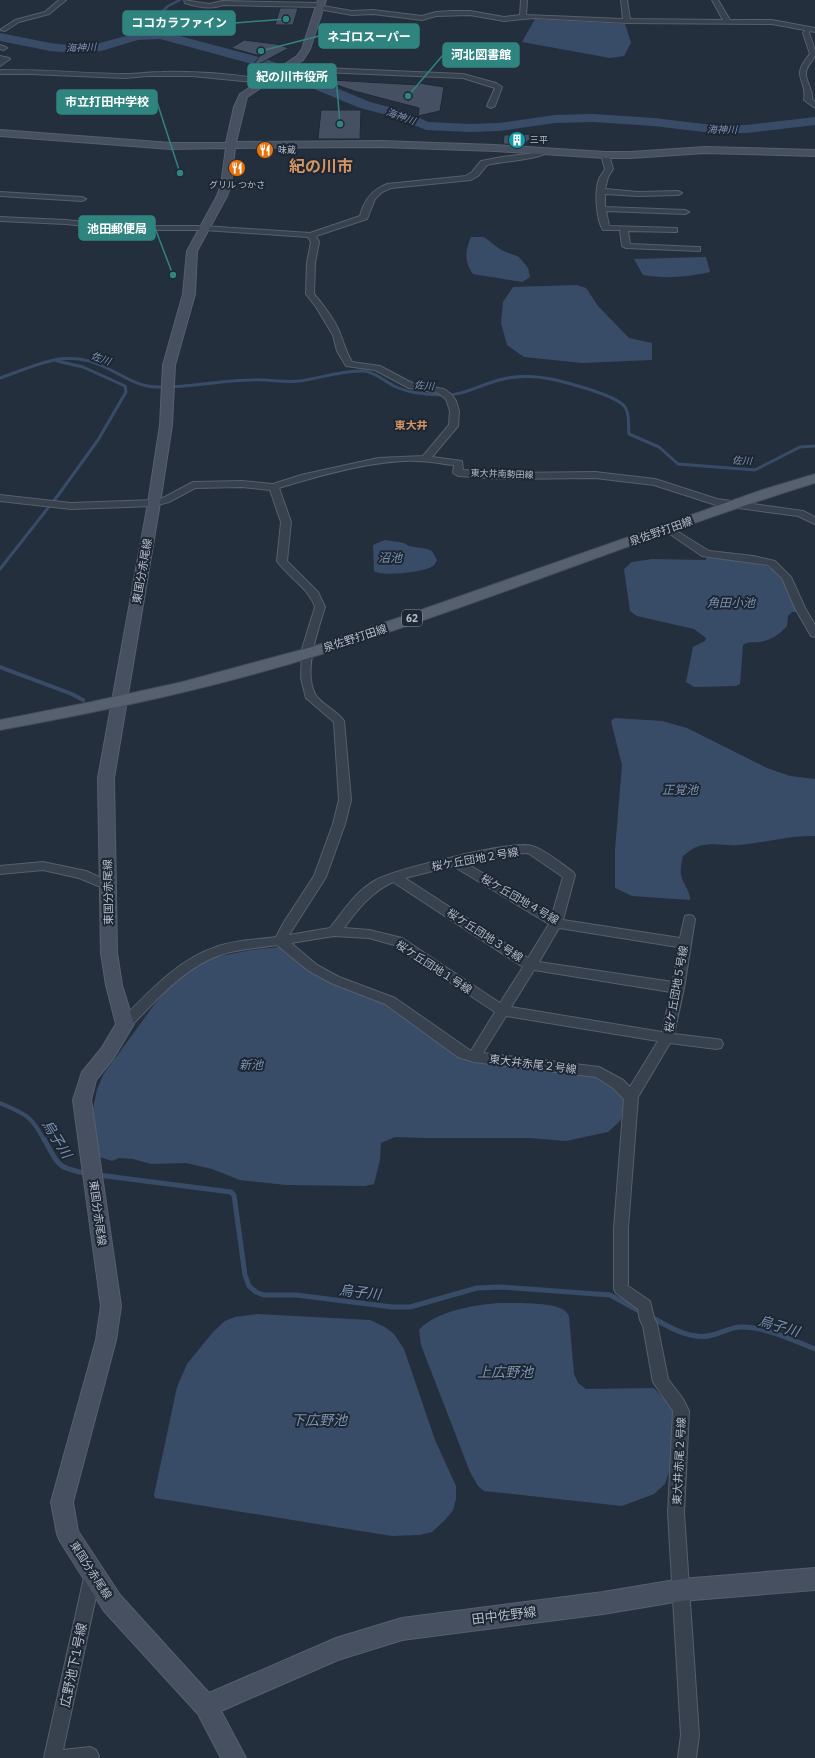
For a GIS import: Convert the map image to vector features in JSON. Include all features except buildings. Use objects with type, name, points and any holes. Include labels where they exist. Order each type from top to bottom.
[{"type":"main road","name":"泉佐野打田線","points":[[0,725],[120,702],[205,682],[307,654],[667,528],[815,478]]},
{"type":"street","points":[[1,30],[17,21],[47,13],[63,0]]},
{"type":"street","points":[[187,0],[187,2],[200,6],[214,6],[222,3],[321,4],[352,13],[373,12],[422,18],[436,14],[470,13],[504,19],[517,19],[523,16],[627,21],[772,22],[812,29]]},
{"type":"street","points":[[523,16],[524,0]]},
{"type":"street","points":[[624,0],[627,21]]},
{"type":"street","points":[[715,0],[728,22]]},
{"type":"street","name":"東国分赤尾線","points":[[234,1758],[206,1706],[112,1603],[68,1534],[62,1502],[106,1340],[111,1306],[82,1100],[88,1077],[107,1054],[125,1024],[114,986],[109,953],[106,778],[154,503],[166,425],[172,351],[189,294],[192,251],[222,196],[226,185],[231,144],[239,107],[243,96],[263,81],[300,58],[306,49],[321,4]]},
{"type":"street","points":[[812,29],[806,33],[813,54],[803,68],[802,78],[809,92],[808,100],[815,106]]},
{"type":"street","points":[[0,58],[7,59],[0,64]]},
{"type":"street","points":[[289,66],[298,69],[463,76],[494,84],[499,87],[491,106]]},
{"type":"street","points":[[0,72],[19,71],[122,76],[146,74],[192,74],[263,81]]},
{"type":"street","points":[[0,133],[171,146],[231,144],[381,144],[546,150],[605,155],[631,155],[705,150],[815,153]]},
{"type":"street","points":[[0,219],[66,222],[121,228],[204,228],[311,235],[364,217],[370,200],[380,189],[390,186],[468,178],[475,174],[484,163],[502,159],[536,155],[546,150]]},
{"type":"street","points":[[605,155],[610,169],[604,178],[602,191],[602,224],[606,228],[674,230]]},
{"type":"street","points":[[602,191],[638,194],[678,193]]},
{"type":"street","points":[[0,194],[82,199]]},
{"type":"street","points":[[602,209],[674,230],[697,249]]},
{"type":"street","points":[[624,228],[626,246],[674,230],[685,212]]},
{"type":"street","points":[[311,235],[315,242],[311,263],[310,294],[320,306],[337,335],[341,351],[349,364],[377,368],[412,386],[447,395],[454,403],[455,419],[453,426],[425,460]]},
{"type":"street","name":"東大井南勢田線","points":[[0,498],[71,506],[154,503],[166,500],[193,485],[242,484],[261,487],[274,487],[301,478],[378,461],[417,458],[459,463],[458,472],[505,476],[595,475],[655,482],[716,502],[800,514],[815,521]]},
{"type":"street","points":[[274,487],[286,522],[282,561],[319,601],[320,607],[307,654],[306,678],[310,696],[339,722],[345,800],[339,824],[320,877],[288,925],[280,941]]},
{"type":"street","points":[[667,528],[706,554],[753,559],[771,563],[786,577],[800,608],[815,634]]},
{"type":"street","name":"桜ケ丘団地２号線","points":[[334,932],[360,898],[380,883],[394,877],[454,860],[511,850],[530,849],[569,875],[556,923],[474,1057]]},
{"type":"street","name":"桜ケ丘団地４号線","points":[[454,860],[556,923],[685,944]]},
{"type":"street","points":[[0,870],[43,866],[82,874],[108,886]]},
{"type":"street","name":"桜ケ丘団地３号線","points":[[394,877],[530,964],[678,988]]},
{"type":"street","name":"桜ケ丘団地５号線","points":[[631,1097],[668,1038],[689,919]]},
{"type":"street","name":"桜ケ丘団地１号線","points":[[125,1024],[174,976],[202,957],[220,950],[334,932],[369,934],[398,941],[503,1011],[668,1038],[716,1044]]},
{"type":"street","name":"東大井赤尾２号線","points":[[280,941],[313,968],[335,980],[390,1001],[463,1053],[474,1057],[599,1072],[618,1084],[631,1097],[621,1228],[621,1289],[644,1306],[650,1324],[661,1382],[678,1404],[681,1411],[676,1513],[690,1735],[687,1758]]},
{"type":"street","name":"広野池下1号線","points":[[53,1758],[93,1572]]},
{"type":"street","name":"田中佐野線","points":[[206,1706],[336,1649],[402,1629],[603,1603],[681,1590],[815,1579]]},
{"type":"street","points":[[66,1758],[90,1756]]},
{"type":"water","points":[[535,19],[625,24],[631,43],[624,56],[610,58],[522,42]]},
{"type":"water","points":[[471,237],[484,237],[501,250],[519,257],[528,268],[530,277],[522,282],[473,274],[468,265],[466,256]]},
{"type":"water","points":[[706,257],[710,272],[668,277],[643,275],[634,259]]},
{"type":"water","points":[[577,285],[586,288],[598,306],[629,338],[652,343],[652,360],[582,363],[524,357],[507,345],[501,323],[503,302],[513,287]]},
{"type":"water","name":"沼池","points":[[385,540],[427,549],[432,551],[437,560],[433,566],[419,571],[393,574],[378,573],[374,571],[373,545]]},
{"type":"water","name":"角田小池","points":[[706,558],[749,560],[767,567],[776,573],[785,584],[798,612],[792,612],[788,616],[787,626],[774,637],[743,645],[740,684],[736,686],[694,687],[686,682],[693,647],[705,641],[706,638],[694,629],[637,616],[630,611],[624,569],[632,562],[652,559],[706,560]]},
{"type":"water","name":"正覚池","points":[[615,718],[662,721],[687,728],[767,768],[790,776],[815,779],[815,836],[796,837],[739,845],[709,844],[695,848],[683,856],[681,868],[681,875],[689,892],[690,900],[632,896],[615,888],[615,849],[622,765],[611,721]]},
{"type":"water","name":"新池","points":[[280,947],[329,982],[388,1003],[465,1057],[594,1076],[603,1080],[625,1099],[627,1107],[620,1121],[608,1132],[566,1141],[529,1138],[395,1137],[381,1143],[380,1160],[374,1184],[365,1186],[286,1185],[240,1180],[212,1169],[186,1163],[151,1164],[133,1159],[119,1158],[112,1161],[100,1157],[98,1154],[92,1113],[97,1090],[103,1075],[154,1005],[174,982],[210,958],[251,950]]},
{"type":"water","name":"上広野池","points":[[498,1303],[540,1304],[563,1309],[569,1316],[574,1374],[578,1383],[586,1389],[654,1388],[666,1401],[674,1414],[673,1459],[665,1484],[654,1494],[622,1506],[484,1491],[478,1486],[470,1472],[421,1345],[419,1330],[426,1323],[435,1318],[456,1310],[478,1305]]},
{"type":"water","name":"下広野池","points":[[257,1314],[370,1320],[385,1327],[394,1334],[404,1349],[435,1440],[456,1486],[456,1499],[453,1510],[432,1532],[419,1535],[392,1536],[155,1498],[154,1495],[177,1387],[187,1364],[213,1332],[225,1321],[235,1317]]},
{"type":"waterway","points":[[161,35],[161,13],[168,6],[180,0]]},
{"type":"waterway","name":"海神川","points":[[0,37],[63,49],[88,49],[101,47],[138,36],[153,34],[161,35],[261,62],[365,105],[400,114],[426,126],[470,128],[499,127],[555,119],[593,118],[654,122],[712,129],[746,129],[815,121]]},
{"type":"waterway","name":"佐川","points":[[0,378],[53,360],[66,359],[79,359],[93,362],[125,378],[150,387],[169,387],[240,380],[308,380],[332,374],[364,371],[372,373],[394,386],[410,392],[449,395],[506,378],[535,377],[556,380],[613,398],[627,410],[629,434],[659,447],[678,464],[755,470],[800,447],[815,446]]},
{"type":"waterway","points":[[0,569],[59,494],[98,440],[126,392],[125,386],[83,367],[57,361]]},
{"type":"waterway","points":[[0,667],[72,694],[83,700]]},
{"type":"waterway","name":"烏子川","points":[[0,1103],[16,1110],[31,1120],[44,1140]]},
{"type":"waterway","name":"烏子川","points":[[44,1139],[60,1164],[70,1170],[88,1174]]},
{"type":"waterway","name":"烏子川","points":[[98,1175],[231,1192],[234,1195],[245,1275],[249,1286],[256,1292],[264,1295],[296,1295],[392,1307],[410,1307],[477,1288],[501,1287],[610,1295],[643,1313]]},
{"type":"waterway","name":"烏子川","points":[[651,1317],[688,1335],[704,1336],[737,1327],[751,1328],[770,1332],[815,1349]]},
{"type":"place","name":"ココカラファイン","points":[[286,19]]},
{"type":"place","name":"ネゴロスーパー","points":[[261,51]]},
{"type":"place","name":"河北図書館","points":[[408,96]]},
{"type":"place","name":"紀の川市役所","points":[[340,124]]},
{"type":"place","name":"三平","points":[[517,140]]},
{"type":"place","name":"味蔵","points":[[265,150]]},
{"type":"place","name":"グリル つかさ","points":[[237,168]]},
{"type":"place","name":"市立打田中学校","points":[[180,173]]},
{"type":"place","name":"池田郵便局","points":[[173,275]]},
{"type":"district","name":"紀の川市","points":[[321,166]]},
{"type":"district","name":"東大井","points":[[411,425]]}]
